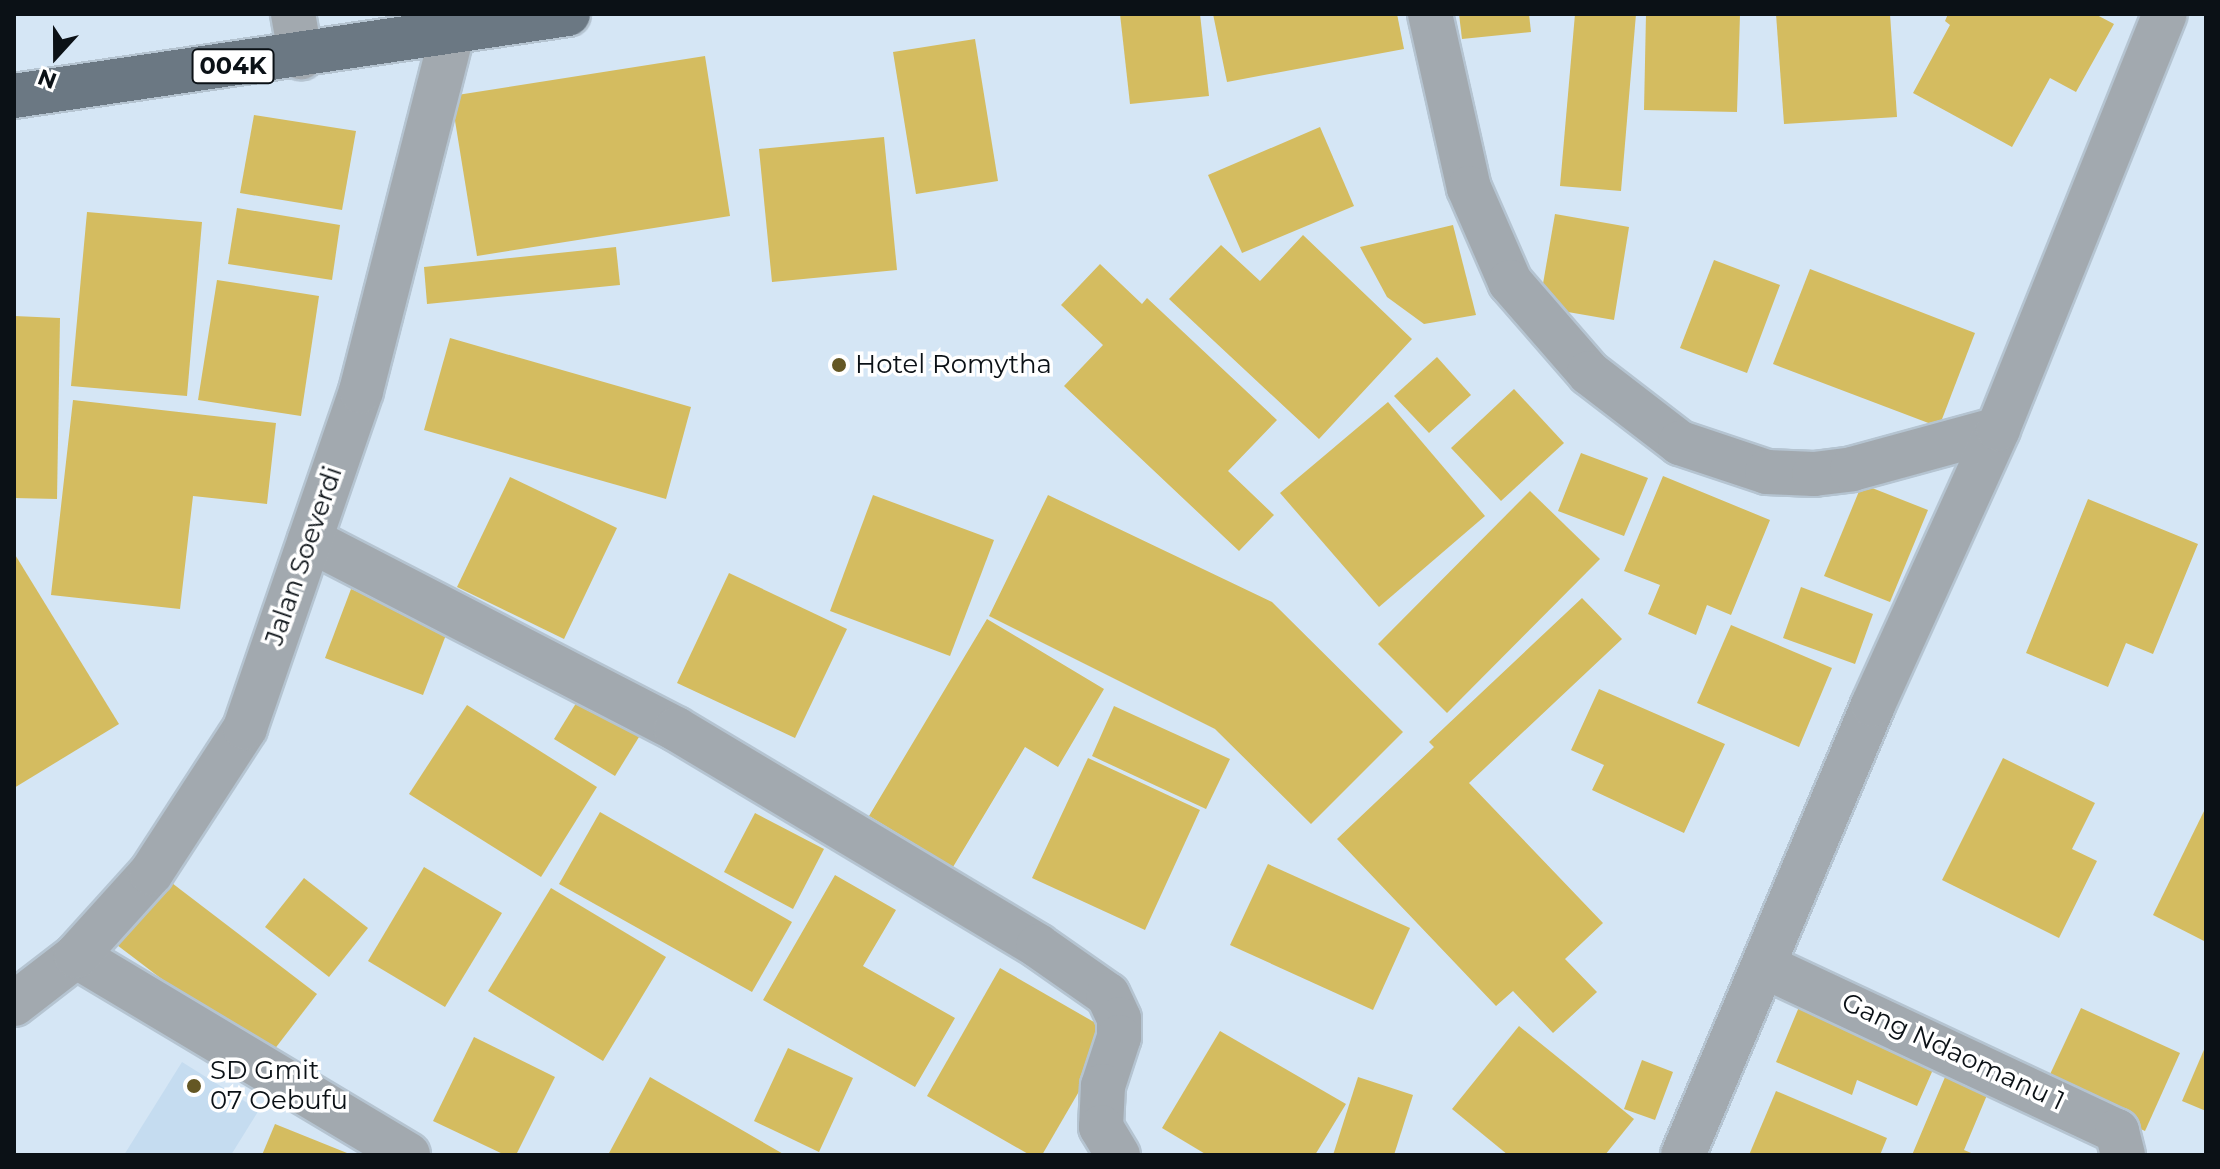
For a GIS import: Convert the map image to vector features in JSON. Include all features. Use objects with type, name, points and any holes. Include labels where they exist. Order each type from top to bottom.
[{"type":"main road","name":"004K","points":[[14,96],[301,57],[568,14]]},
{"type":"street","points":[[293,14],[301,57]]},
{"type":"street","points":[[1430,14],[1469,188],[1510,282],[1589,373],[1680,443],[1767,472],[1814,474],[1998,429]]},
{"type":"street","points":[[1683,1155],[1873,705],[1998,429],[2165,14]]},
{"type":"street","name":"Jalan Soeverdi","points":[[14,1004],[76,956],[151,873],[245,728],[361,391],[452,33]]},
{"type":"street","points":[[310,540],[676,729],[1038,946],[1108,995],[1119,1019],[1119,1037],[1103,1086],[1101,1127],[1118,1155]]},
{"type":"street","points":[[76,956],[408,1155]]},
{"type":"street","name":"Gang Ndaomanu 1","points":[[1764,966],[2089,1116],[2117,1131],[2123,1155]]},
{"type":"shaded area","name":"SD Gmit 07 Oebufu","points":[[182,1062],[259,1110],[231,1155],[124,1155]]},
{"type":"building","points":[[1120,14],[1200,14],[1209,96],[1130,104]]},
{"type":"building","points":[[1213,14],[1397,14],[1404,49],[1227,82]]},
{"type":"building","points":[[1459,14],[1529,14],[1531,32],[1462,39]]},
{"type":"building","points":[[1575,14],[1636,14],[1621,191],[1560,186]]},
{"type":"building","points":[[1646,14],[1740,14],[1737,112],[1644,110]]},
{"type":"building","points":[[1776,14],[1890,14],[1897,117],[1784,124]]},
{"type":"building","points":[[1948,14],[2095,14],[2114,24],[2076,92],[2050,78],[2012,147],[1913,93],[1950,25],[1945,21]]},
{"type":"building","points":[[975,39],[998,181],[916,194],[893,52]]},
{"type":"building","points":[[705,56],[730,216],[477,256],[451,96]]},
{"type":"building","points":[[254,115],[356,131],[342,210],[240,193]]},
{"type":"building","points":[[1320,127],[1354,206],[1242,253],[1208,175]]},
{"type":"building","points":[[884,137],[897,270],[772,282],[759,149]]},
{"type":"building","points":[[237,208],[340,225],[332,280],[228,264]]},
{"type":"building","points":[[87,212],[202,222],[187,396],[71,386]]},
{"type":"building","points":[[1555,214],[1629,227],[1614,320],[1539,307]]},
{"type":"building","points":[[1453,225],[1476,315],[1424,324],[1387,297],[1360,247]]},
{"type":"building","points":[[1303,235],[1412,339],[1319,439],[1169,299],[1221,245],[1260,281]]},
{"type":"building","points":[[616,247],[620,285],[427,304],[424,267]]},
{"type":"building","points":[[1714,260],[1780,285],[1747,373],[1680,348]]},
{"type":"building","points":[[1100,264],[1142,304],[1147,298],[1277,420],[1228,471],[1274,515],[1239,551],[1064,386],[1103,345],[1061,305]]},
{"type":"building","points":[[1810,269],[1975,333],[1939,427],[1773,364]]},
{"type":"building","points":[[217,280],[319,296],[301,416],[198,400]]},
{"type":"building","points":[[14,316],[60,318],[57,499],[14,498]]},
{"type":"building","points":[[450,338],[691,407],[666,499],[424,430]]},
{"type":"building","points":[[1437,357],[1471,395],[1429,433],[1394,396]]},
{"type":"building","points":[[1514,389],[1564,443],[1501,501],[1451,448]]},
{"type":"building","points":[[73,400],[276,423],[267,504],[193,496],[180,609],[51,595]]},
{"type":"building","points":[[1388,402],[1485,516],[1379,607],[1280,493]]},
{"type":"building","points":[[1581,453],[1648,478],[1624,536],[1558,511]]},
{"type":"building","points":[[1663,476],[1770,520],[1731,615],[1707,605],[1696,635],[1648,614],[1660,585],[1624,571]]},
{"type":"building","points":[[510,477],[617,528],[564,639],[457,587]]},
{"type":"building","points":[[1862,484],[1928,510],[1890,602],[1824,576]]},
{"type":"building","points":[[1530,491],[1600,559],[1447,713],[1378,644]]},
{"type":"building","points":[[873,495],[994,540],[950,656],[830,611]]},
{"type":"building","points":[[1048,495],[1272,602],[1403,732],[1311,824],[1215,729],[989,616]]},
{"type":"building","points":[[2088,499],[2198,544],[2153,654],[2126,643],[2108,687],[2026,653]]},
{"type":"building","points":[[14,553],[119,724],[14,788]]},
{"type":"building","points":[[729,573],[847,629],[795,738],[677,683]]},
{"type":"building","points":[[1801,587],[1873,614],[1855,664],[1783,638]]},
{"type":"building","points":[[351,589],[449,627],[423,695],[325,658]]},
{"type":"building","points":[[1582,598],[1622,639],[1469,783],[1603,923],[1565,959],[1597,992],[1553,1033],[1513,991],[1496,1006],[1337,839],[1434,747],[1429,742]]},
{"type":"building","points":[[987,619],[1104,689],[1058,767],[1025,747],[953,867],[869,816]]},
{"type":"building","points":[[1731,625],[1832,668],[1799,747],[1697,703]]},
{"type":"building","points":[[1599,689],[1725,744],[1684,833],[1592,790],[1604,765],[1571,750]]},
{"type":"building","points":[[578,700],[639,737],[615,776],[554,739]]},
{"type":"building","points":[[467,705],[597,787],[541,877],[409,794]]},
{"type":"building","points":[[1114,706],[1230,759],[1206,809],[1092,756]]},
{"type":"building","points":[[1088,758],[1200,810],[1145,930],[1032,878]]},
{"type":"building","points":[[2003,758],[2095,803],[2072,849],[2097,861],[2059,938],[1942,880]]},
{"type":"building","points":[[2206,807],[2206,942],[2153,915]]},
{"type":"building","points":[[600,812],[792,922],[752,992],[559,884]]},
{"type":"building","points":[[755,813],[824,849],[793,909],[724,872]]},
{"type":"building","points":[[1268,864],[1410,928],[1373,1010],[1230,945]]},
{"type":"building","points":[[424,867],[502,913],[445,1007],[368,961]]},
{"type":"building","points":[[835,875],[896,910],[863,966],[955,1018],[915,1087],[763,1000]]},
{"type":"building","points":[[304,878],[368,928],[329,977],[265,927]]},
{"type":"building","points":[[168,880],[317,994],[267,1059],[117,945]]},
{"type":"building","points":[[551,888],[666,957],[603,1061],[488,991]]},
{"type":"building","points":[[1000,968],[1113,1033],[1042,1155],[1030,1155],[927,1096]]},
{"type":"building","points":[[1799,1007],[1935,1065],[1917,1106],[1857,1080],[1852,1095],[1776,1062]]},
{"type":"building","points":[[2081,1008],[2180,1053],[2145,1131],[2045,1085]]},
{"type":"building","points":[[1519,1026],[1634,1119],[1605,1155],[1508,1155],[1452,1109]]},
{"type":"building","points":[[1220,1031],[1346,1104],[1315,1155],[1207,1155],[1162,1128]]},
{"type":"building","points":[[474,1037],[555,1077],[516,1155],[505,1155],[433,1121]]},
{"type":"building","points":[[2206,1045],[2206,1111],[2182,1101]]},
{"type":"building","points":[[788,1048],[853,1078],[819,1152],[754,1121]]},
{"type":"building","points":[[1642,1060],[1673,1072],[1655,1120],[1624,1109]]},
{"type":"building","points":[[1948,1070],[1990,1088],[1964,1150],[1976,1155],[1912,1155]]},
{"type":"building","points":[[650,1077],[785,1155],[608,1155]]},
{"type":"building","points":[[1358,1077],[1413,1095],[1394,1155],[1333,1155]]},
{"type":"building","points":[[1776,1091],[1887,1138],[1880,1155],[1749,1155]]},
{"type":"building","points":[[275,1124],[352,1155],[262,1155]]},
{"type":"place","name":"Hotel Romytha","points":[[839,365]]},
{"type":"place","name":"SD Gmit 07 Oebufu","points":[[194,1086]]}]
